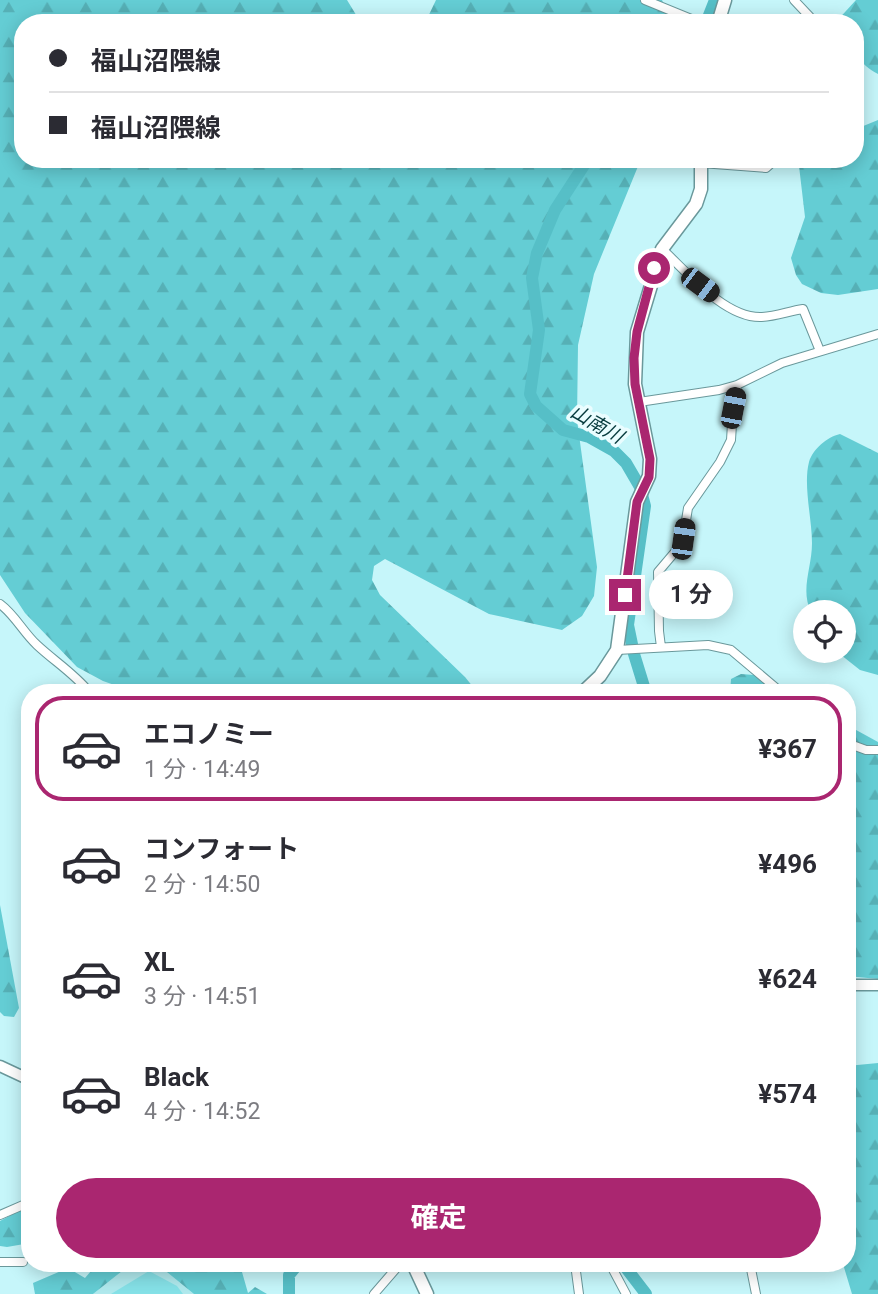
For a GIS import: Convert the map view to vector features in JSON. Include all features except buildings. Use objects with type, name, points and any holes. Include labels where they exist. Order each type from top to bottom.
[{"type":"main road","points":[[592,684],[617,650],[642,490],[649,477],[650,459],[635,384],[637,332],[662,249],[696,204],[701,189],[701,168]]},
{"type":"main road","points":[[417,1272],[427,1294]]},
{"type":"street","points":[[645,0],[679,14]]},
{"type":"street","points":[[794,0],[807,14]]},
{"type":"street","points":[[662,249],[700,285],[732,309],[763,317],[803,309],[820,351]]},
{"type":"street","points":[[639,401],[737,385],[782,363],[878,334]]},
{"type":"street","points":[[661,647],[658,572],[680,546],[688,508],[731,440],[737,385]]},
{"type":"street","points":[[0,604],[10,611],[40,648],[81,684]]},
{"type":"street","points":[[617,650],[708,645],[731,650],[771,684]]},
{"type":"street","points":[[856,746],[878,750]]},
{"type":"street","points":[[856,985],[878,985]]},
{"type":"street","points":[[0,1066],[21,1076]]},
{"type":"street","points":[[0,1215],[21,1206]]},
{"type":"street","points":[[0,1262],[21,1262]]},
{"type":"street","points":[[374,1294],[393,1272]]},
{"type":"street","points":[[576,1272],[579,1294]]},
{"type":"street","points":[[614,1272],[626,1294]]},
{"type":"street","points":[[752,1272],[756,1294]]},
{"type":"shaded area","points":[[121,1272],[167,1272],[194,1294],[93,1294]]},
{"type":"shaded area","points":[[151,1272],[177,1286],[183,1294],[111,1294]]},
{"type":"green space","points":[[0,0],[347,0],[356,14],[14,14],[14,168],[637,168],[594,274],[578,345],[577,420],[597,567],[594,596],[582,616],[562,630],[489,614],[385,559],[374,566],[372,580],[380,595],[471,684],[112,684],[77,667],[25,613],[0,575]]},
{"type":"green space","points":[[436,0],[662,0],[668,14],[429,14]]},
{"type":"green space","points":[[856,0],[878,0],[878,74],[864,64],[864,14],[843,14]]},
{"type":"green space","points":[[878,120],[878,289],[838,295],[821,293],[802,284],[791,258],[805,217],[799,168],[864,168],[864,126]]},
{"type":"green space","points":[[840,434],[878,453],[878,675],[860,670],[851,663],[856,663],[856,600],[808,600],[806,587],[812,543],[807,471],[814,453],[830,438]]},
{"type":"green space","points":[[741,674],[754,675],[770,684],[731,684],[731,679]]},
{"type":"green space","points":[[856,730],[878,742],[878,979],[856,977]]},
{"type":"green space","points":[[0,905],[19,1008],[14,1017],[4,1016],[0,1012]]},
{"type":"green space","points":[[878,1063],[878,1294],[852,1294],[845,1272],[856,1272],[856,1065]]},
{"type":"green space","points":[[21,1210],[21,1245],[0,1246],[0,1221]]},
{"type":"green space","points":[[59,1272],[75,1272],[85,1278],[90,1272],[121,1272],[93,1294],[35,1294],[33,1283]]},
{"type":"green space","points":[[167,1272],[242,1272],[248,1293],[255,1287],[267,1294],[194,1294]]},
{"type":"waterway","name":"山南川","points":[[710,14],[715,0]]},
{"type":"waterway","name":"山南川","points":[[582,168],[555,210],[537,253],[532,278],[539,330],[530,394],[536,406],[563,430],[589,437],[614,451],[626,463],[640,487],[645,506],[628,625],[643,684]]},
{"type":"waterway","points":[[289,1294],[289,1275],[291,1272]]},
{"type":"waterway","name":"山南川","points":[[629,1272],[646,1294]]},
{"type":"route","points":[[625,595],[637,502],[649,477],[650,459],[635,384],[634,358],[637,332],[654,268]]}]
